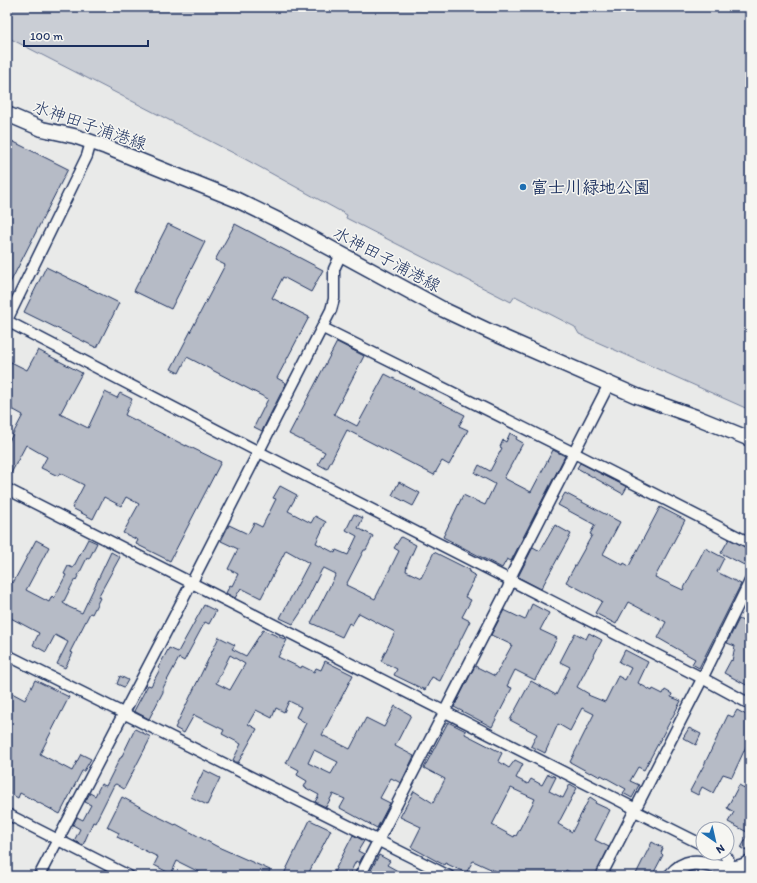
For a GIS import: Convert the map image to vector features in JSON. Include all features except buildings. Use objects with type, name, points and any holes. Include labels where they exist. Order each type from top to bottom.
[{"type":"main road","name":"水神田子浦港線","points":[[7,114],[42,128],[106,147],[235,200],[266,214],[466,320],[637,396],[696,417],[750,439]]},
{"type":"main road","points":[[671,876],[682,866],[696,862],[738,868],[750,862]]},
{"type":"street","points":[[90,142],[87,156],[7,321],[750,704]]},
{"type":"street","points":[[39,876],[323,328],[333,305],[334,269],[341,254]]},
{"type":"street","points":[[323,328],[574,453],[750,543]]},
{"type":"street","points":[[360,876],[508,588],[513,572],[609,384]]},
{"type":"street","points":[[7,488],[444,710],[695,841]]},
{"type":"street","points":[[601,876],[750,581]]},
{"type":"street","points":[[7,655],[449,876]]},
{"type":"street","points":[[7,814],[129,876]]},
{"type":"street","points":[[729,861],[732,868]]},
{"type":"shaded area","name":"富士川緑地公園","points":[[7,7],[750,7],[750,410],[579,334],[575,327],[515,296],[511,302],[346,218],[347,215],[245,159],[7,37]]},
{"type":"place","name":"富士川緑地公園","points":[[523,187]]}]
